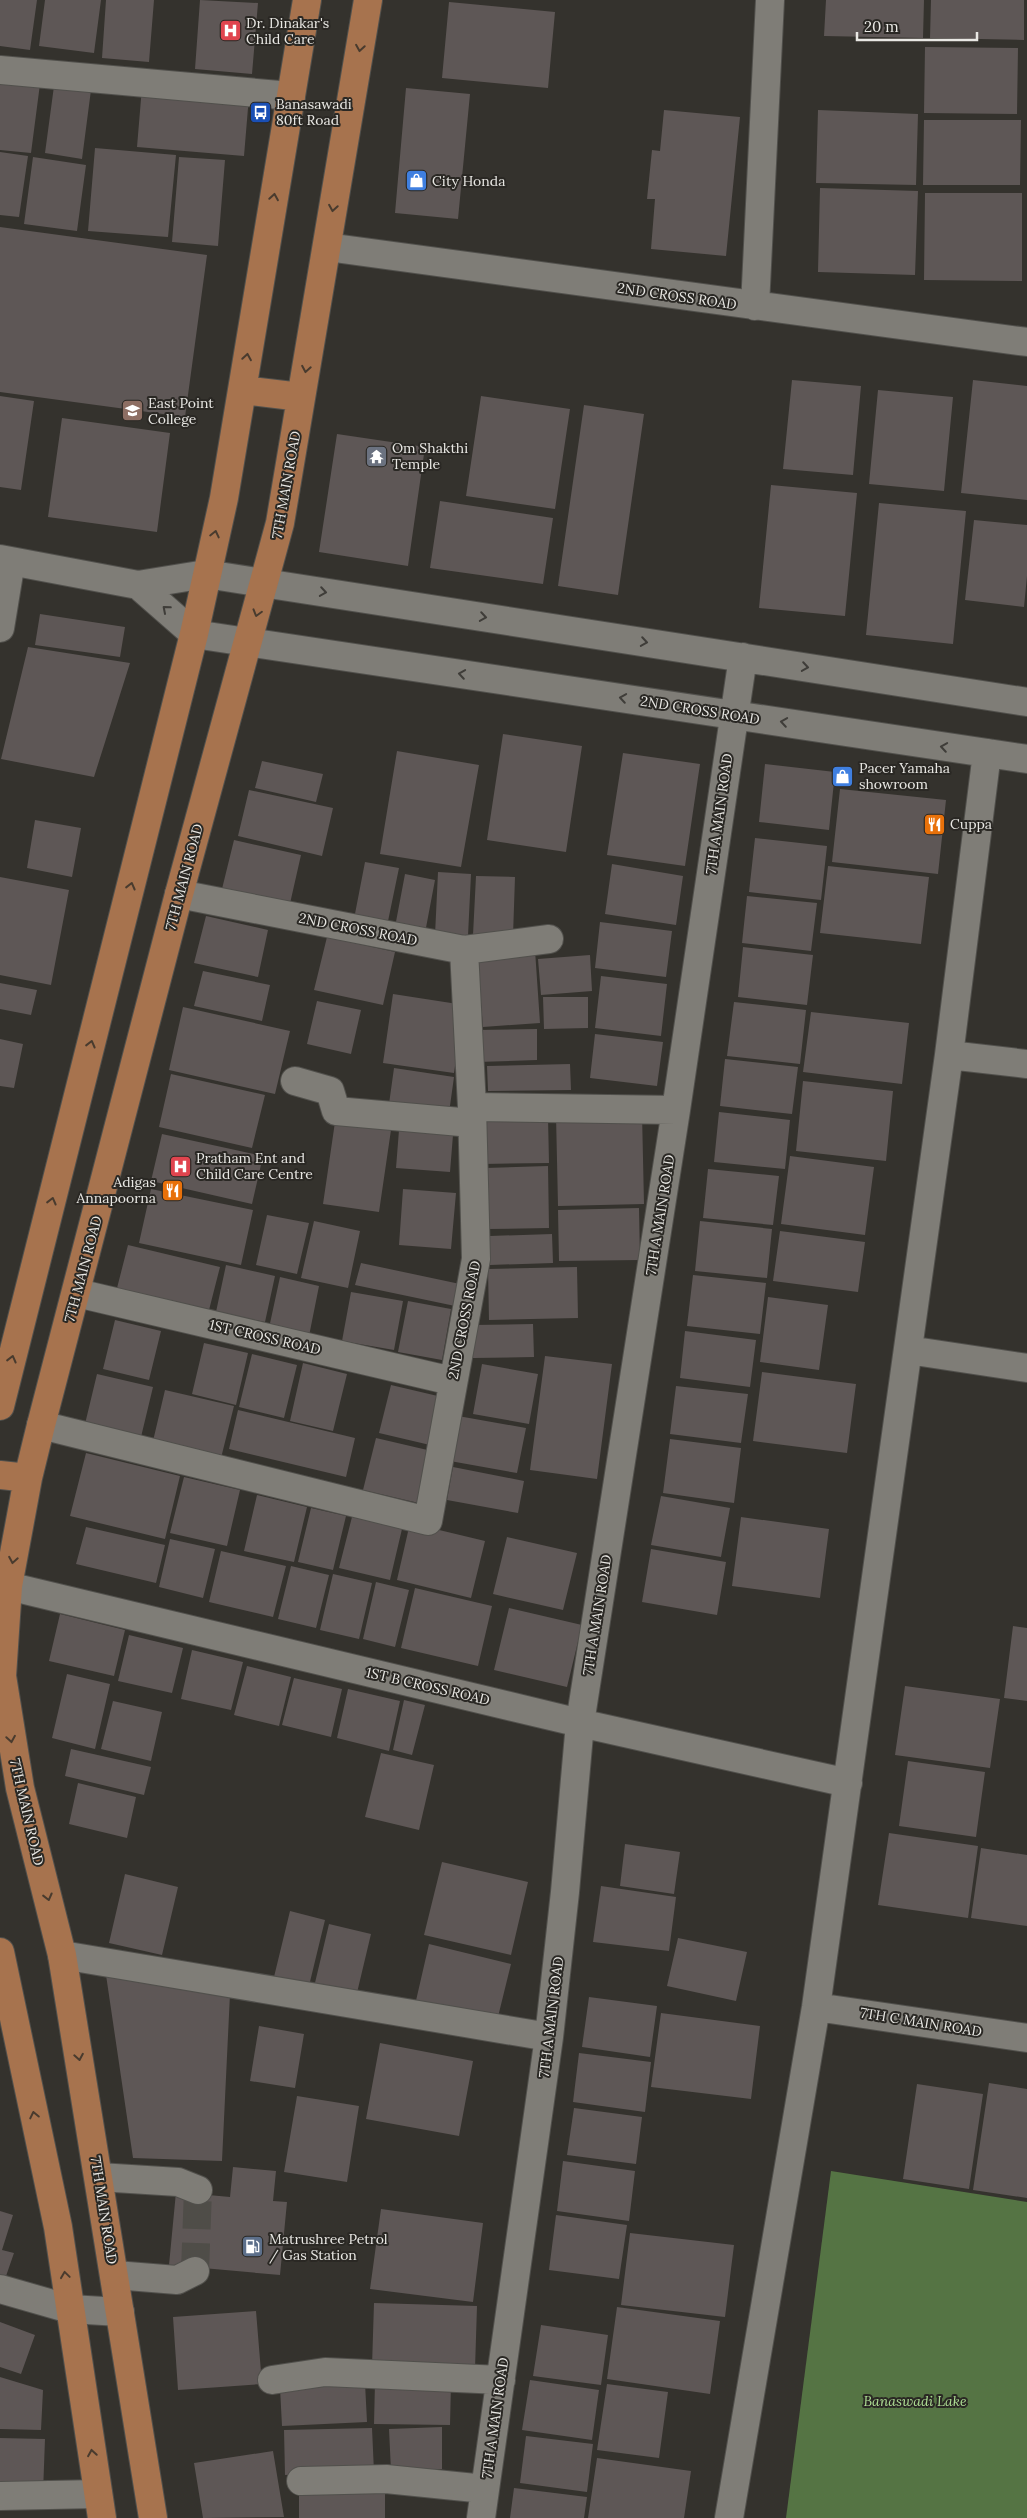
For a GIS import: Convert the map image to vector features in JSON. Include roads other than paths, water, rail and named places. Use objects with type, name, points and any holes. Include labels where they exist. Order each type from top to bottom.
[{"type":"main road","points":[[0,1406],[194,634],[224,498],[307,0]]},
{"type":"main road","name":"7TH MAIN ROAD","points":[[154,2518],[62,1956],[20,1788],[10,1732],[2,1676],[10,1517],[28,1478],[179,894],[248,642],[266,584],[280,523],[368,0]]},
{"type":"main road","points":[[242,390],[301,398]]},
{"type":"main road","points":[[0,1475],[28,1478]]},
{"type":"main road","points":[[0,1952],[58,2228],[100,2506]]},
{"type":"street","points":[[754,306],[770,0]]},
{"type":"street","points":[[0,70],[291,96]]},
{"type":"street","name":"2ND CROSS ROAD","points":[[327,246],[1027,342]]},
{"type":"street","points":[[0,628],[5,560],[138,585],[206,574],[1027,702]]},
{"type":"street","points":[[138,585],[194,634]]},
{"type":"street","name":"2ND CROSS ROAD","points":[[194,634],[1027,759]]},
{"type":"street","name":"7TH A MAIN ROAD","points":[[481,2518],[549,2037],[565,1892],[580,1723],[676,1110],[743,658]]},
{"type":"street","points":[[730,2518],[816,2007],[949,1055],[987,753]]},
{"type":"street","name":"2ND CROSS ROAD","points":[[41,1425],[428,1521],[452,1381],[476,1259],[472,1115],[464,950],[179,894]]},
{"type":"street","points":[[464,950],[549,939]]},
{"type":"street","points":[[949,1055],[1027,1064]]},
{"type":"street","points":[[295,1081],[330,1091],[336,1111],[472,1115],[676,1110]]},
{"type":"street","name":"1ST CROSS ROAD","points":[[77,1293],[452,1381]]},
{"type":"street","points":[[908,1350],[1027,1368]]},
{"type":"street","name":"1ST B CROSS ROAD","points":[[8,1586],[580,1723],[848,1783]]},
{"type":"street","points":[[62,1956],[549,2037]]},
{"type":"street","name":"7TH C MAIN ROAD","points":[[816,2007],[1027,2038]]},
{"type":"street","points":[[99,2177],[178,2182],[198,2190]]},
{"type":"street","points":[[115,2275],[178,2280],[195,2271]]},
{"type":"street","points":[[0,2290],[70,2309],[120,2312]]},
{"type":"street","points":[[272,2380],[325,2372],[501,2380]]},
{"type":"street","points":[[301,2481],[386,2480],[485,2489]]},
{"type":"street","points":[[0,2496],[100,2506]]},
{"type":"tunnel","points":[[195,2271],[198,2190]]},
{"type":"place","name":"Dr. Dinakar's Child Care","points":[[230,31]]},
{"type":"place","name":"Banasawadi 80ft Road","points":[[260,112]]},
{"type":"place","name":"City Honda","points":[[416,181]]},
{"type":"place","name":"East Point College","points":[[132,411]]},
{"type":"place","name":"Om Shakthi Temple","points":[[376,456]]},
{"type":"place","name":"Pacer Yamaha showroom","points":[[843,776]]},
{"type":"place","name":"Cuppa","points":[[934,824]]},
{"type":"place","name":"Pratham Ent and Child Care Centre","points":[[180,1166]]},
{"type":"place","name":"Adigas Annapoorna","points":[[172,1190]]},
{"type":"place","name":"Matrushree Petrol / Gas Station","points":[[253,2247]]},
{"type":"park label","name":"Banaswadi Lake","points":[[915,2401]]}]
